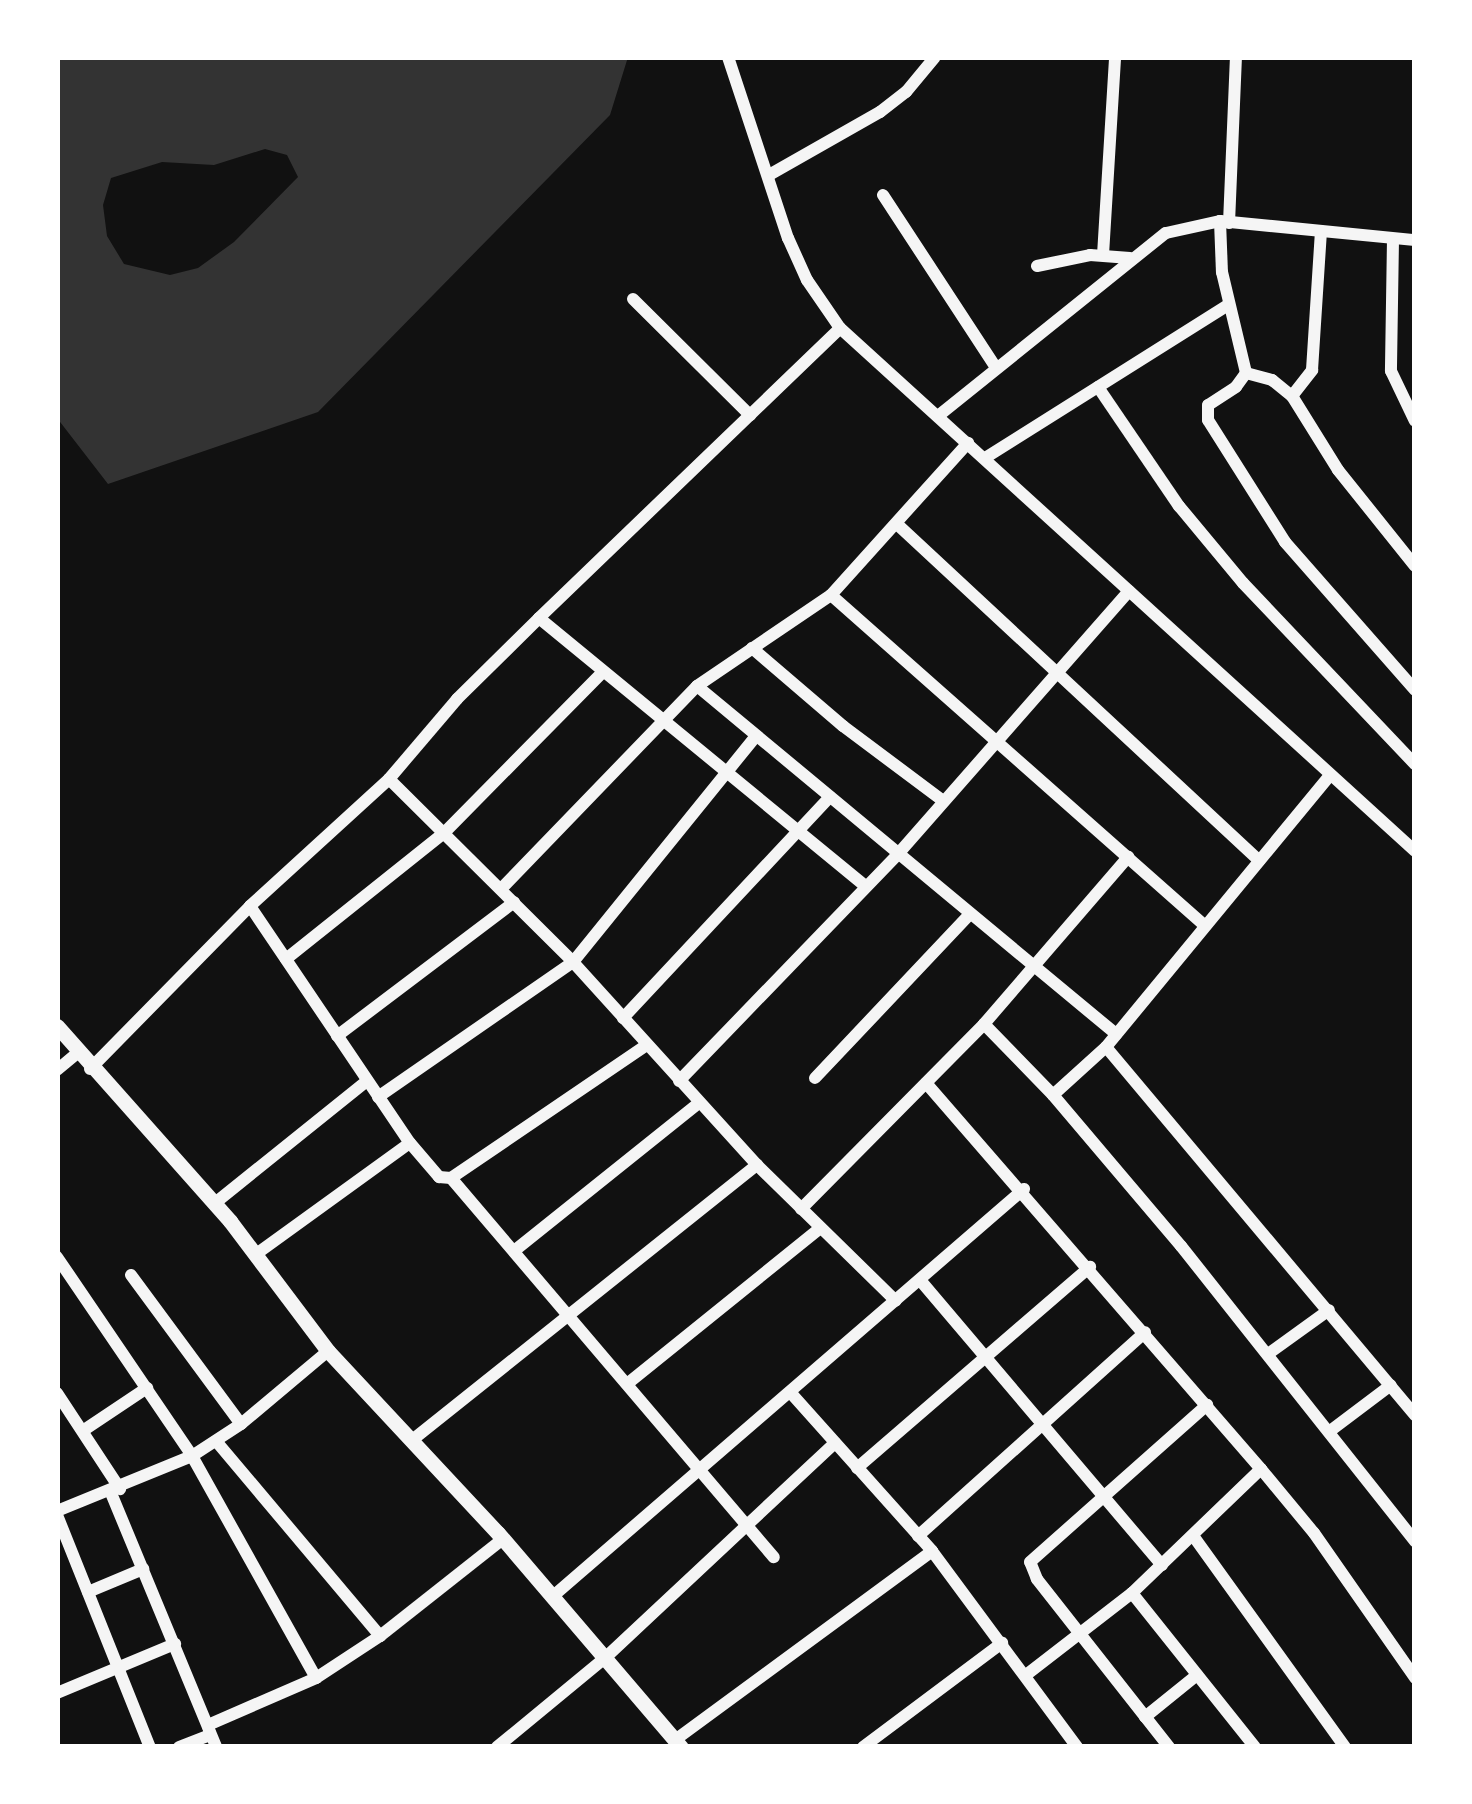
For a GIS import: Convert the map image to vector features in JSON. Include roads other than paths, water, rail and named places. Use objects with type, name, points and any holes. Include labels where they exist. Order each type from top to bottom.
[{"type":"street","points":[[728,57],[807,280],[839,328],[1413,847]]},
{"type":"street","points":[[769,176],[880,112],[906,92],[935,57]]},
{"type":"street","points":[[1103,255],[1115,57]]},
{"type":"street","points":[[1236,57],[1224,222],[1228,305],[1246,373]]},
{"type":"street","points":[[883,195],[996,368]]},
{"type":"street","points":[[938,416],[1166,233],[1224,222],[1415,240]]},
{"type":"street","points":[[1292,395],[1312,370],[1321,231]]},
{"type":"street","points":[[1393,239],[1390,371],[1415,421]]},
{"type":"street","points":[[1037,266],[1103,255],[1130,258]]},
{"type":"street","points":[[633,299],[750,415]]},
{"type":"street","points":[[985,458],[1228,305]]},
{"type":"street","points":[[90,1069],[250,906],[389,779],[457,699],[839,328]]},
{"type":"street","points":[[1246,373],[1272,380],[1292,395],[1338,470],[1415,566]]},
{"type":"street","points":[[1246,373],[1236,387],[1208,405],[1208,420],[1285,542],[1415,690]]},
{"type":"street","points":[[1098,387],[1179,506],[1217,552],[1415,764]]},
{"type":"street","points":[[501,889],[697,686],[831,595],[968,443]]},
{"type":"street","points":[[898,525],[1259,861]]},
{"type":"street","points":[[679,1081],[898,854],[995,737],[1129,591]]},
{"type":"street","points":[[831,595],[1203,924]]},
{"type":"street","points":[[539,618],[601,674],[866,887]]},
{"type":"street","points":[[752,648],[843,726],[943,800]]},
{"type":"street","points":[[286,959],[444,833],[601,674]]},
{"type":"street","points":[[697,686],[1116,1034]]},
{"type":"street","points":[[378,1097],[573,962],[756,736]]},
{"type":"street","points":[[1054,1095],[1106,1047],[1330,776]]},
{"type":"street","points":[[389,779],[573,962],[757,1165],[896,1301]]},
{"type":"street","points":[[622,1018],[830,797]]},
{"type":"street","points":[[801,1209],[984,1024],[1128,857]]},
{"type":"street","points":[[337,1036],[514,902]]},
{"type":"street","points":[[250,906],[430,1170],[451,1178],[774,1557]]},
{"type":"street","points":[[815,1078],[969,915]]},
{"type":"street","points":[[984,1024],[1054,1095],[1415,1541]]},
{"type":"street","points":[[57,1026],[90,1069],[215,1203],[328,1351],[503,1539],[678,1743],[932,1551]]},
{"type":"street","points":[[451,1178],[647,1045]]},
{"type":"street","points":[[1106,1047],[1415,1415]]},
{"type":"street","points":[[57,1070],[77,1053]]},
{"type":"street","points":[[215,1203],[367,1081]]},
{"type":"street","points":[[926,1083],[1024,1190],[1261,1468],[1415,1678]]},
{"type":"street","points":[[514,1251],[699,1103]]},
{"type":"street","points":[[256,1255],[410,1143]]},
{"type":"street","points":[[412,1441],[757,1165]]},
{"type":"street","points":[[552,1597],[1024,1190]]},
{"type":"street","points":[[627,1384],[820,1228]]},
{"type":"street","points":[[57,1257],[192,1456],[316,1678]]},
{"type":"street","points":[[857,1468],[1090,1267]]},
{"type":"street","points":[[131,1275],[241,1424]]},
{"type":"street","points":[[920,1280],[1162,1565]]},
{"type":"street","points":[[1268,1354],[1329,1310]]},
{"type":"street","points":[[918,1536],[1145,1332]]},
{"type":"street","points":[[150,1747],[57,1513],[192,1456],[241,1424],[328,1351]]},
{"type":"street","points":[[1330,1431],[1390,1385]]},
{"type":"street","points":[[84,1430],[147,1388]]},
{"type":"street","points":[[790,1392],[932,1551],[1073,1745]]},
{"type":"street","points":[[57,1393],[84,1430],[116,1491],[216,1747]]},
{"type":"street","points":[[1169,1747],[1030,1562],[1207,1405]]},
{"type":"street","points":[[216,1441],[380,1636]]},
{"type":"street","points":[[496,1747],[605,1658],[835,1443]]},
{"type":"street","points":[[1026,1676],[1132,1593],[1261,1468]]},
{"type":"street","points":[[1193,1537],[1345,1747]]},
{"type":"street","points":[[208,1725],[316,1678],[380,1636],[503,1539]]},
{"type":"street","points":[[88,1592],[143,1569]]},
{"type":"street","points":[[1132,1593],[1250,1745]]},
{"type":"street","points":[[863,1747],[1002,1643]]},
{"type":"street","points":[[57,1693],[175,1644]]},
{"type":"street","points":[[1145,1717],[1196,1675]]},
{"type":"street","points":[[179,1747],[210,1735],[208,1725]]}]
